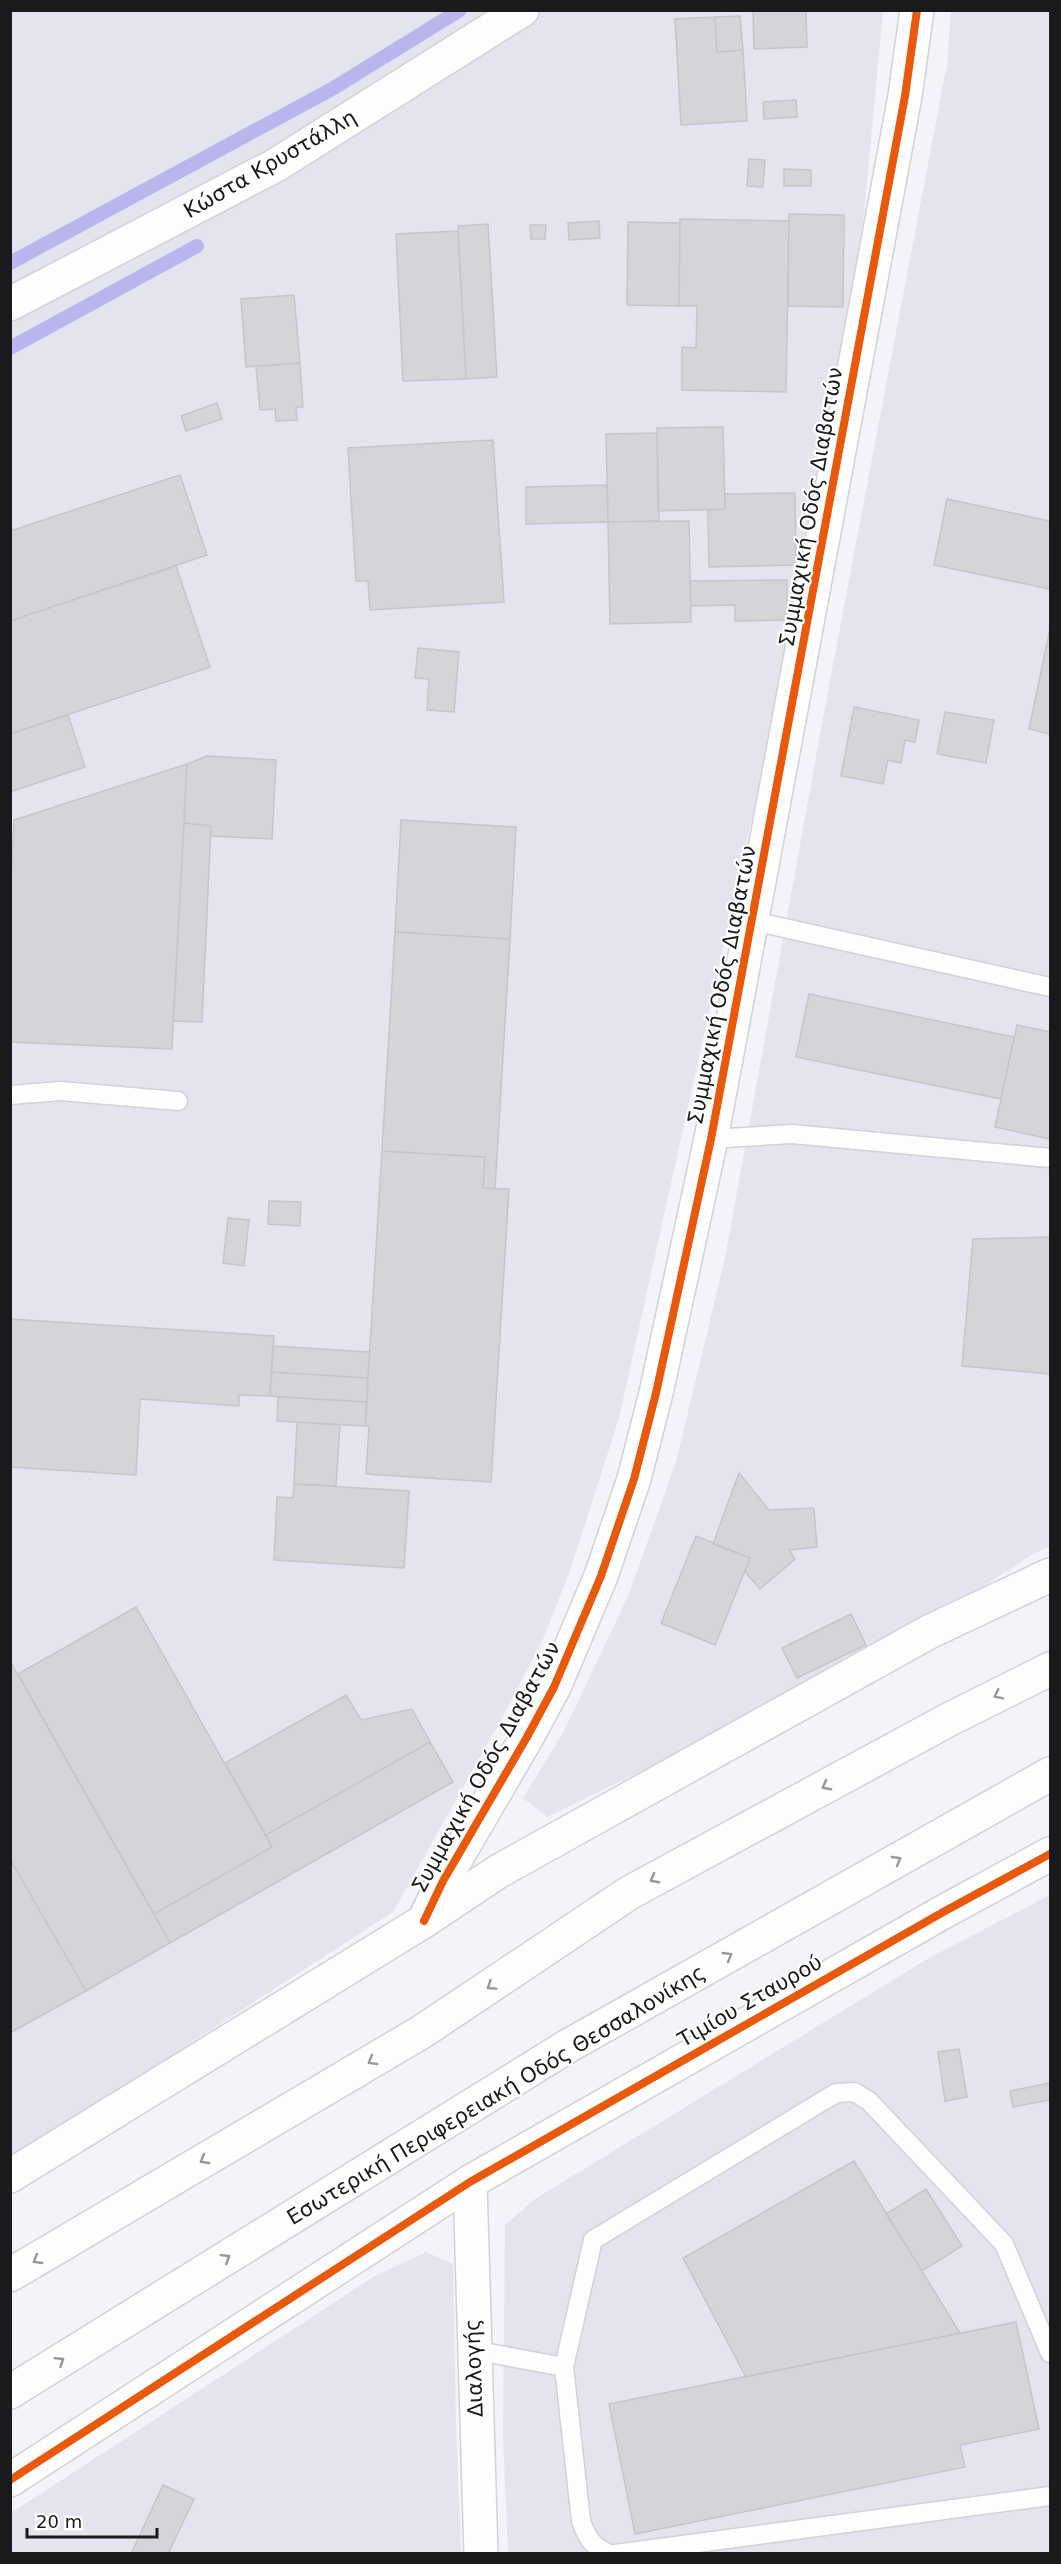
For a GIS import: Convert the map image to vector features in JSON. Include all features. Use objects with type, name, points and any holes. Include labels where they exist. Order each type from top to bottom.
[{"type":"main road","name":"Κώστα Κρυστάλλη","points":[[10,304],[276,165],[522,10]]},
{"type":"main road","name":"Συμμαχική Οδός Διαβατών","points":[[424,1921],[431,1902],[554,1687],[601,1576],[634,1479],[653,1404],[711,1139],[753,921],[903,107],[917,10]]},
{"type":"main road","points":[[10,2175],[424,1921],[499,1871],[919,1638],[1050,1575]]},
{"type":"main road","points":[[10,2275],[423,2031],[630,1893],[950,1719],[1050,1670]]},
{"type":"main road","name":"Εσωτερική Περιφερειακή Οδός Θεσσαλονίκης","points":[[10,2392],[568,2046],[1050,1774]]},
{"type":"main road","name":"Τιμίου Σταυρού","points":[[10,2480],[470,2182],[945,1911],[1050,1854]]},
{"type":"main road","name":"Διαλογής","points":[[470,2182],[473,2350],[481,2553]]},
{"type":"lane","points":[[753,921],[1050,987]]},
{"type":"lane","points":[[10,1095],[61,1091],[178,1101]]},
{"type":"lane","points":[[711,1139],[792,1134],[1050,1158]]},
{"type":"lane","points":[[609,2553],[596,2548],[581,2521],[564,2367],[593,2240],[836,2093],[854,2092],[869,2101],[1004,2244],[1050,2353]]},
{"type":"lane","points":[[473,2350],[564,2367]]},
{"type":"lane","points":[[615,2553],[1050,2496]]},
{"type":"shaded area","points":[[11,11],[883,11],[864,215],[822,469],[779,696],[619,1418],[570,1571],[543,1639],[501,1720],[393,1912],[186,2046],[11,2168]]},
{"type":"shaded area","points":[[951,11],[1050,11],[1050,1546],[1035,1553],[872,1659],[547,1817],[523,1798],[564,1731],[629,1594],[676,1462],[725,1258],[827,696],[947,64]]},
{"type":"shaded area","points":[[1050,1895],[1050,2553],[508,2553],[503,2436],[505,2225],[535,2199],[929,1958]]},
{"type":"shaded area","points":[[426,2252],[453,2264],[461,2553],[11,2554],[11,2513],[375,2276]]},
{"type":"building","points":[[753,10],[806,10],[807,47],[754,49]]},
{"type":"building","points":[[740,16],[743,50],[717,52],[715,17]]},
{"type":"building","points":[[715,17],[717,52],[743,50],[747,121],[681,125],[675,19]]},
{"type":"building","points":[[796,100],[797,117],[764,119],[763,102]]},
{"type":"building","points":[[749,159],[765,160],[763,187],[747,186]]},
{"type":"building","points":[[784,169],[811,170],[811,186],[784,186]]},
{"type":"building","points":[[789,214],[844,215],[843,307],[788,306]]},
{"type":"building","points":[[680,219],[789,221],[786,392],[682,390],[682,347],[696,348],[697,306],[679,306]]},
{"type":"building","points":[[599,221],[600,238],[569,240],[568,223]]},
{"type":"building","points":[[628,222],[680,223],[679,306],[627,305]]},
{"type":"building","points":[[488,224],[497,377],[466,379],[458,226]]},
{"type":"building","points":[[530,225],[546,225],[545,239],[531,239]]},
{"type":"building","points":[[458,231],[466,379],[403,381],[396,234]]},
{"type":"building","points":[[294,295],[300,363],[246,367],[241,299]]},
{"type":"building","points":[[300,363],[303,407],[296,407],[297,420],[276,421],[275,409],[260,410],[256,366]]},
{"type":"building","points":[[217,403],[222,419],[186,431],[181,416]]},
{"type":"building","points":[[723,427],[725,509],[658,511],[657,428]]},
{"type":"building","points":[[657,433],[659,521],[608,522],[606,434]]},
{"type":"building","points":[[493,440],[504,602],[370,610],[368,581],[356,581],[348,448]]},
{"type":"building","points":[[180,475],[207,555],[10,621],[10,531]]},
{"type":"building","points":[[607,485],[608,522],[526,524],[526,487]]},
{"type":"building","points":[[795,493],[796,565],[709,567],[708,510],[725,509],[725,494]]},
{"type":"building","points":[[947,499],[1050,521],[1050,589],[934,565]]},
{"type":"building","points":[[689,521],[691,622],[610,624],[608,522]]},
{"type":"building","points":[[176,566],[210,667],[10,734],[10,621]]},
{"type":"building","points":[[787,580],[787,620],[735,621],[735,605],[691,606],[690,581]]},
{"type":"building","points":[[1050,629],[1050,734],[1029,729]]},
{"type":"building","points":[[418,648],[459,652],[454,712],[427,710],[429,679],[415,678]]},
{"type":"building","points":[[854,707],[919,720],[915,742],[905,740],[901,763],[888,760],[883,784],[841,776]]},
{"type":"building","points":[[945,712],[994,720],[986,763],[937,754]]},
{"type":"building","points":[[68,715],[85,767],[10,792],[10,734]]},
{"type":"building","points":[[207,756],[276,760],[272,839],[211,836],[211,826],[184,823],[187,764]]},
{"type":"building","points":[[187,764],[172,1049],[10,1042],[10,899],[14,820]]},
{"type":"building","points":[[401,820],[516,827],[510,939],[395,932]]},
{"type":"building","points":[[184,823],[211,826],[202,1022],[173,1021]]},
{"type":"building","points":[[395,932],[510,939],[495,1189],[483,1188],[485,1157],[382,1151]]},
{"type":"building","points":[[809,994],[1014,1037],[1001,1099],[796,1057]]},
{"type":"building","points":[[1017,1025],[1050,1032],[1050,1139],[995,1127]]},
{"type":"building","points":[[382,1151],[485,1157],[483,1188],[509,1189],[491,1482],[366,1474],[369,1427],[365,1426]]},
{"type":"building","points":[[269,1201],[301,1202],[300,1226],[268,1224]]},
{"type":"building","points":[[228,1218],[249,1220],[244,1266],[223,1263]]},
{"type":"building","points":[[1050,1237],[1050,1374],[962,1366],[973,1239]]},
{"type":"building","points":[[10,1319],[274,1336],[270,1396],[239,1395],[239,1406],[140,1399],[136,1475],[10,1467]]},
{"type":"building","points":[[273,1346],[370,1352],[368,1378],[271,1372]]},
{"type":"building","points":[[271,1372],[368,1378],[367,1402],[270,1396]]},
{"type":"building","points":[[278,1397],[367,1402],[365,1426],[277,1421]]},
{"type":"building","points":[[297,1422],[340,1425],[336,1486],[294,1484]]},
{"type":"building","points":[[739,1473],[769,1510],[814,1508],[817,1547],[789,1550],[795,1559],[760,1589],[745,1572],[750,1558],[713,1544]]},
{"type":"building","points":[[294,1484],[409,1491],[404,1568],[274,1560],[277,1497],[293,1498]]},
{"type":"building","points":[[696,1536],[750,1558],[715,1645],[661,1623]]},
{"type":"building","points":[[136,1607],[272,1847],[154,1914],[18,1674]]},
{"type":"building","points":[[851,1614],[866,1645],[797,1678],[782,1648]]},
{"type":"building","points":[[10,1661],[170,1943],[86,1991],[10,1859]]},
{"type":"building","points":[[346,1695],[361,1720],[412,1709],[430,1742],[266,1835],[225,1763]]},
{"type":"building","points":[[430,1742],[453,1782],[170,1943],[154,1914],[272,1847],[266,1835]]},
{"type":"building","points":[[10,1859],[86,1991],[10,2033]]},
{"type":"building","points":[[959,2049],[967,2097],[945,2101],[938,2052]]},
{"type":"building","points":[[1050,2083],[1050,2100],[1013,2107],[1010,2091]]},
{"type":"building","points":[[854,2161],[960,2333],[746,2377],[683,2258]]},
{"type":"building","points":[[926,2189],[962,2246],[922,2271],[886,2214]]},
{"type":"building","points":[[1016,2322],[1039,2429],[960,2445],[965,2467],[635,2534],[609,2404]]},
{"type":"building","points":[[163,2485],[194,2499],[168,2554],[131,2554]]},
{"type":"waterway","points":[[10,263],[332,89],[460,10]]},
{"type":"waterway","points":[[10,348],[197,246]]},
{"type":"cycle path","points":[[424,1921],[443,1881],[554,1687],[601,1576],[634,1479],[656,1393],[711,1139],[905,96],[917,10]]},
{"type":"cycle path","points":[[10,2480],[470,2182],[945,1911],[1050,1854]]}]
